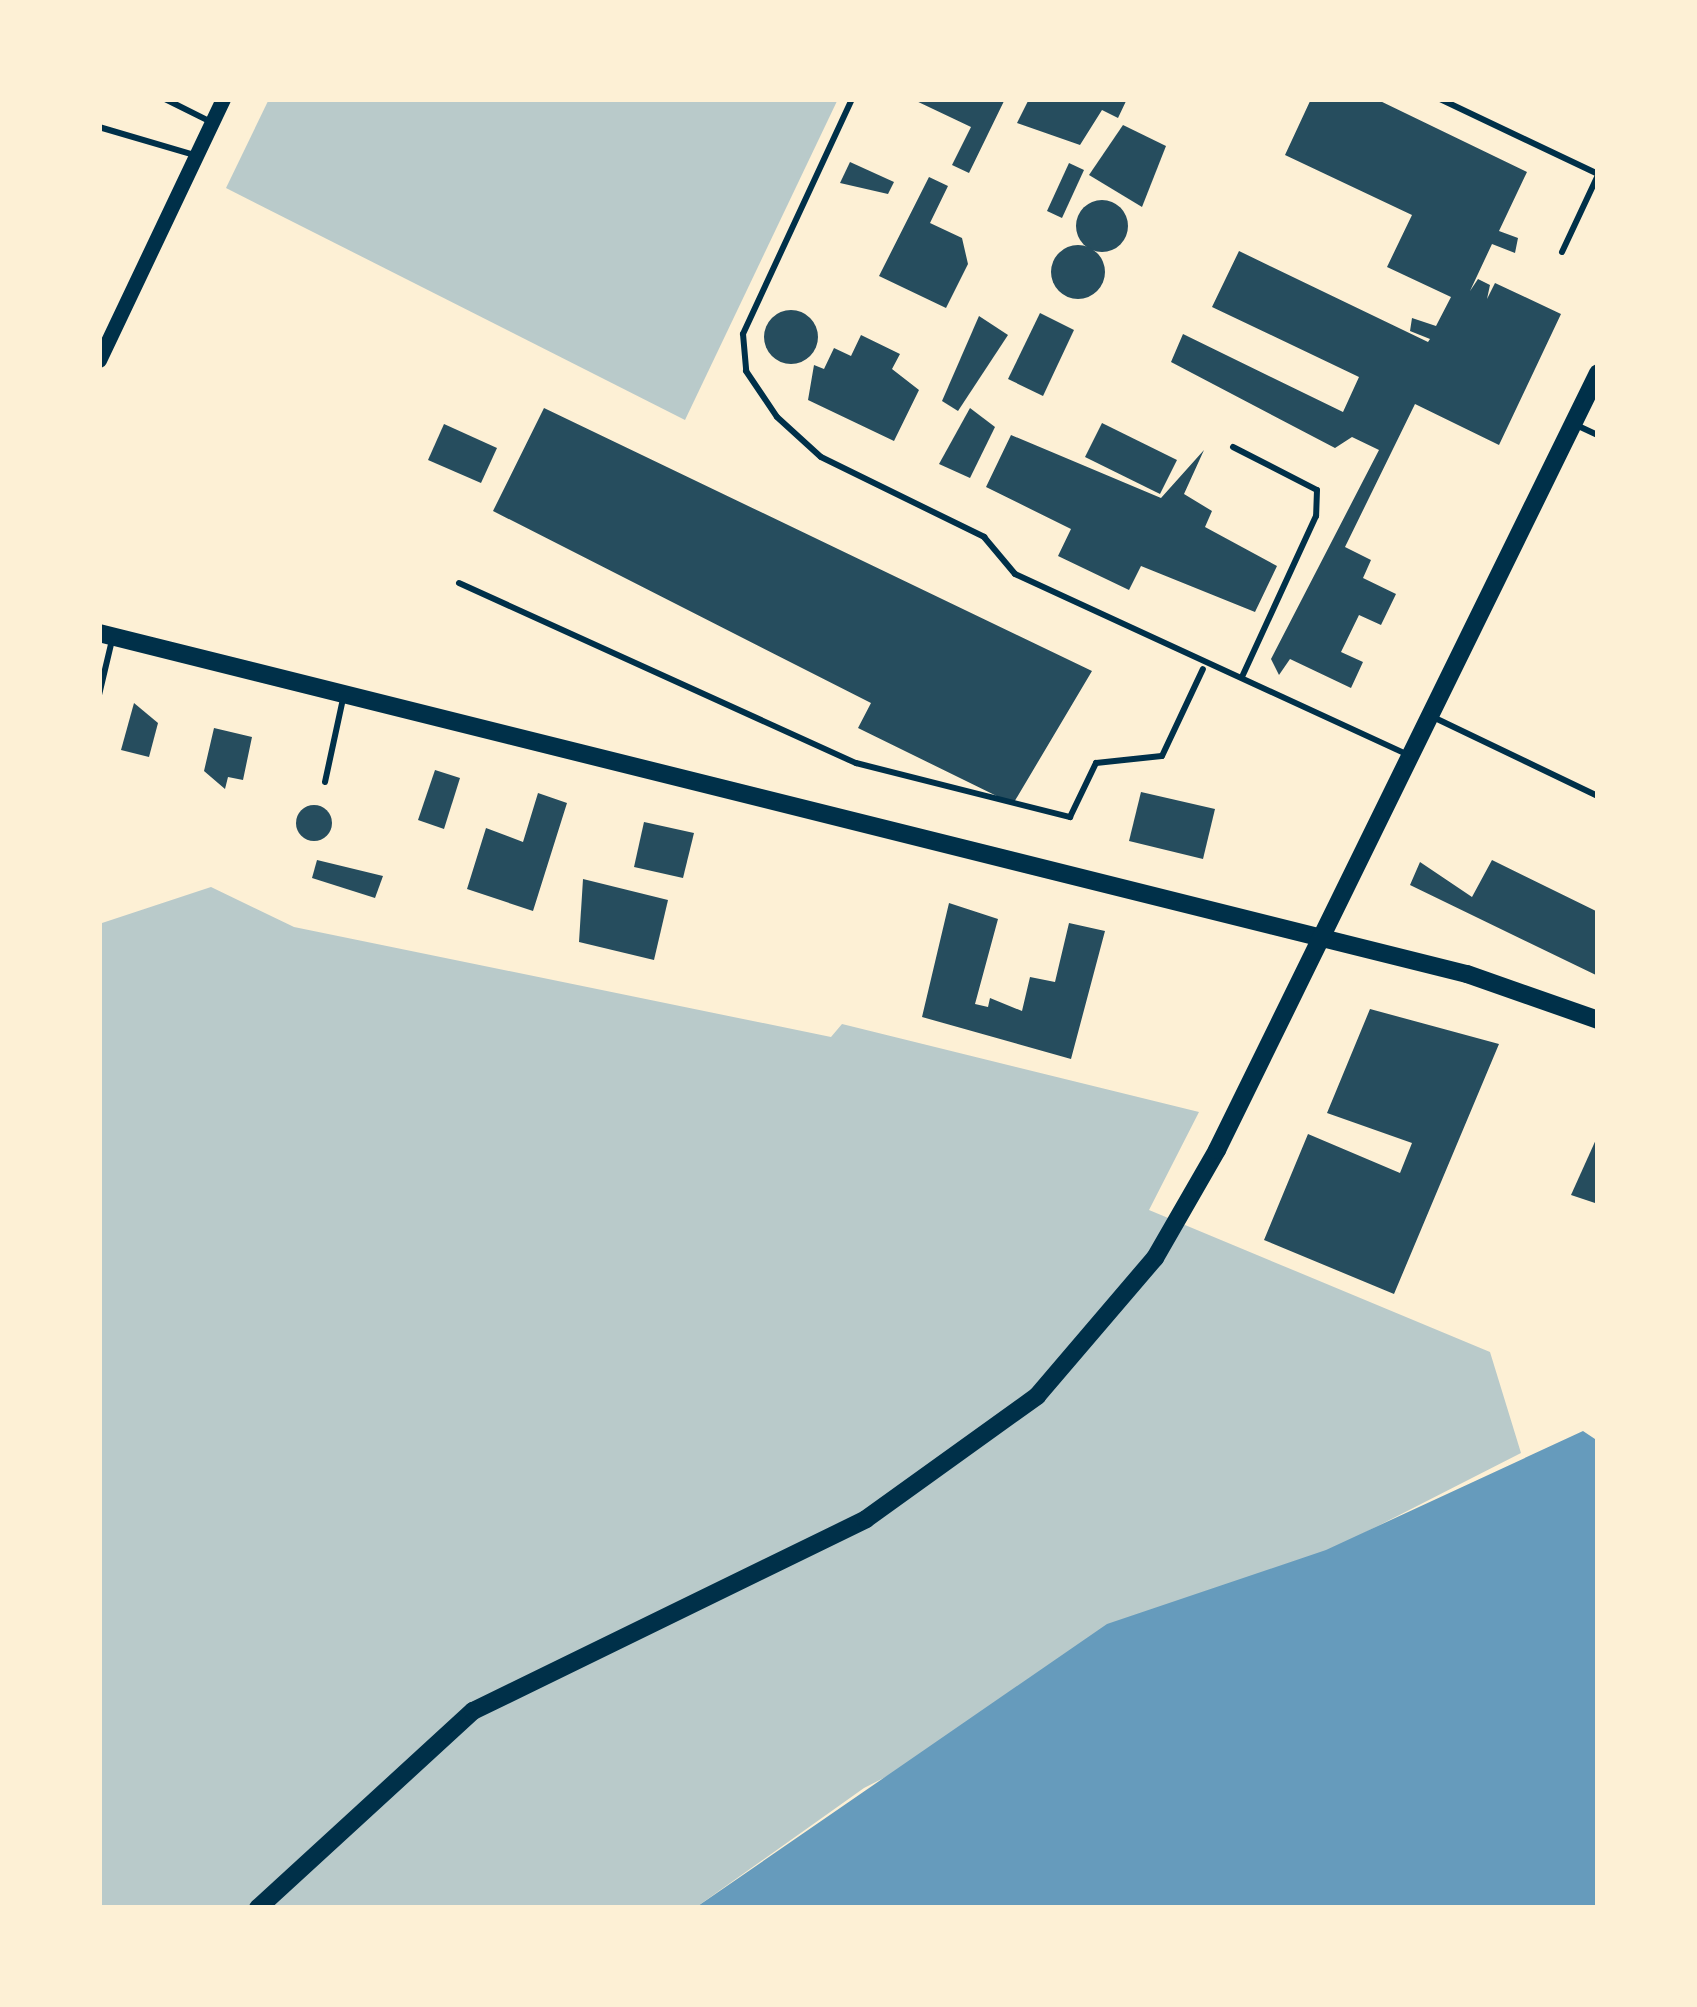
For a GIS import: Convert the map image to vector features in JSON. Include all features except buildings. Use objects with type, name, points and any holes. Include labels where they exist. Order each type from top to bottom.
[{"type":"main road","points":[[258,1908],[473,1711],[866,1519],[1037,1396],[1155,1258],[1416,758],[1598,373]]},
{"type":"main road","points":[[106,635],[1325,938],[1598,1020]]},
{"type":"street","points":[[99,360],[223,99]]},
{"type":"lane","points":[[165,99],[212,122]]},
{"type":"lane","points":[[852,99],[742,334],[746,370],[821,457],[984,537],[1015,574],[1204,669],[1244,675],[1416,758]]},
{"type":"lane","points":[[1440,99],[1598,174],[1562,252]]},
{"type":"lane","points":[[99,128],[197,156]]},
{"type":"lane","points":[[1574,424],[1598,435]]},
{"type":"lane","points":[[1233,447],[1317,490],[1316,516],[1244,675]]},
{"type":"lane","points":[[459,584],[856,763],[1070,817],[1096,763],[1162,756],[1204,669]]},
{"type":"lane","points":[[99,695],[106,635]]},
{"type":"lane","points":[[326,782],[344,695]]},
{"type":"lane","points":[[1435,718],[1598,796]]},
{"type":"shaded area","points":[[269,99],[838,99],[685,420],[226,188]]},
{"type":"shaded area","points":[[211,887],[294,927],[831,1037],[842,1024],[1199,1112],[1149,1210],[1490,1352],[1521,1453],[864,1788],[695,1908],[99,1908],[99,924]]},
{"type":"water","points":[[1583,1431],[1598,1441],[1598,1908],[695,1908],[1107,1624],[1326,1550]]}]
